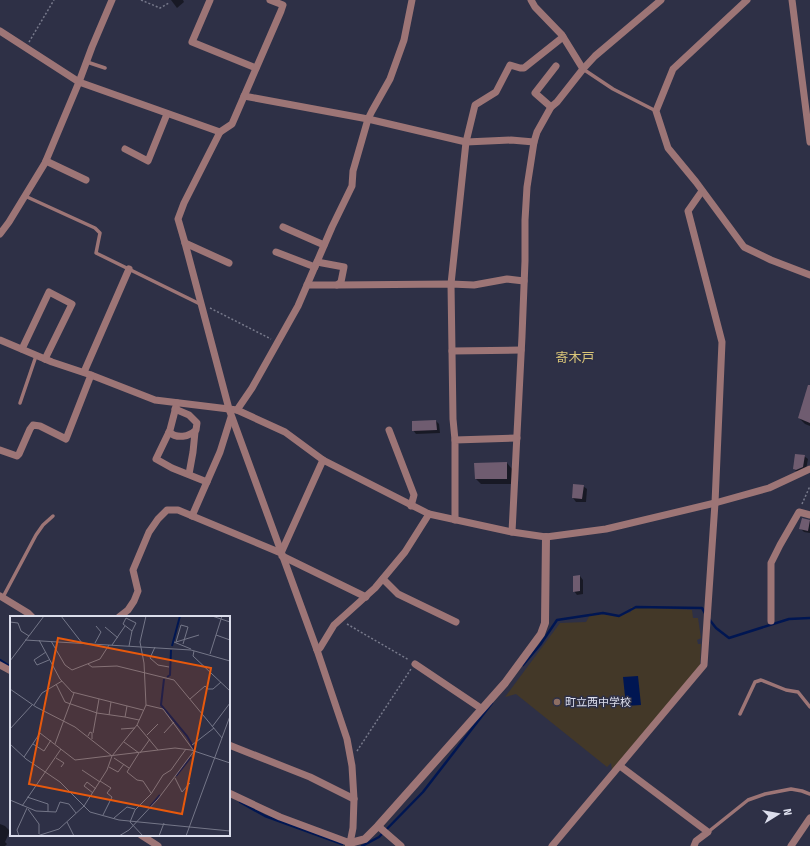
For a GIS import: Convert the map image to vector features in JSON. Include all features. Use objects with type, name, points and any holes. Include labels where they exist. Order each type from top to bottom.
[{"type":"street","points":[[0,234],[46,161],[112,0]]},
{"type":"street","points":[[210,0],[192,42],[256,68]]},
{"type":"street","points":[[270,0],[283,5],[232,124],[220,132],[184,203],[178,219],[229,409],[347,739],[354,799],[353,828],[350,844]]},
{"type":"street","points":[[237,410],[252,388],[298,306],[324,245],[352,186],[353,171],[368,119],[393,71],[404,40],[412,0]]},
{"type":"street","points":[[531,0],[534,7],[564,37],[583,69]]},
{"type":"street","points":[[512,532],[524,281],[524,220],[527,187],[534,142],[537,132],[551,107],[557,102],[583,69],[595,56],[661,0]]},
{"type":"street","points":[[747,0],[673,69],[656,111],[668,148],[744,247],[771,260],[810,275]]},
{"type":"street","points":[[792,0],[810,138]]},
{"type":"street","points":[[0,31],[79,82],[220,132]]},
{"type":"street","points":[[455,520],[455,440],[453,419],[451,284],[466,142],[475,105],[496,92],[510,64],[524,68],[564,37]]},
{"type":"street","points":[[551,107],[535,93],[556,66]]},
{"type":"street","points":[[244,96],[368,119],[466,142],[511,140],[534,142]]},
{"type":"street","points":[[126,150],[148,161],[167,114]]},
{"type":"street","points":[[46,161],[86,180]]},
{"type":"street","points":[[552,846],[704,665],[715,503],[722,342],[688,211],[702,191]]},
{"type":"street","points":[[283,227],[324,245]]},
{"type":"street","points":[[185,243],[229,263]]},
{"type":"street","points":[[276,252],[316,265],[344,267],[341,282],[337,285]]},
{"type":"street","points":[[84,372],[129,269]]},
{"type":"street","points":[[307,285],[474,285],[507,279],[524,281]]},
{"type":"street","points":[[22,349],[49,292],[72,304],[45,359]]},
{"type":"street","points":[[0,340],[36,356],[84,372],[155,400],[176,406],[237,410],[285,432],[323,460],[429,514],[512,532],[546,537],[606,529],[715,503],[769,488],[810,469]]},
{"type":"street","points":[[452,350],[521,350]]},
{"type":"street","points":[[0,450],[17,456],[30,429],[34,425],[40,426],[66,439],[91,375]]},
{"type":"street","points":[[176,406],[169,432],[156,459],[172,468],[207,482]]},
{"type":"street","points":[[176,406],[197,423],[189,474]]},
{"type":"street","points":[[192,516],[220,452],[232,417]]},
{"type":"street","points":[[389,430],[414,495],[411,506]]},
{"type":"street","points":[[169,432],[176,436],[184,436],[195,432]]},
{"type":"street","points":[[455,440],[517,438]]},
{"type":"street","points":[[281,554],[323,460]]},
{"type":"street","points":[[120,616],[128,610],[134,602],[138,591],[133,570],[149,532],[158,519],[168,510],[178,510],[281,554],[366,596]]},
{"type":"street","points":[[771,621],[771,563],[798,512],[810,515]]},
{"type":"street","points":[[316,650],[320,648],[334,625],[383,579],[405,552],[429,514]]},
{"type":"street","points":[[230,793],[280,817],[350,844],[365,839],[505,683],[541,634],[545,623],[546,537]]},
{"type":"street","points":[[383,579],[398,594],[456,622]]},
{"type":"street","points":[[1,597],[31,616]]},
{"type":"street","points":[[415,664],[482,709]]},
{"type":"street","points":[[0,665],[10,670]]},
{"type":"street","points":[[230,745],[310,777],[354,799]]},
{"type":"street","points":[[620,766],[708,832],[696,841],[694,846]]},
{"type":"street","points":[[791,846],[810,818]]},
{"type":"street","points":[[378,826],[401,846]]},
{"type":"street","points":[[143,836],[158,846]]},
{"type":"lane","points":[[86,62],[105,68]]},
{"type":"lane","points":[[583,69],[613,89],[656,111]]},
{"type":"lane","points":[[25,195],[95,228],[100,233],[96,253],[201,304]]},
{"type":"lane","points":[[20,404],[36,356]]},
{"type":"lane","points":[[1,597],[36,535],[43,525],[53,516]]},
{"type":"lane","points":[[740,714],[755,682],[761,680],[786,690],[798,692],[810,707]]},
{"type":"lane","points":[[708,832],[748,800],[765,794],[791,789],[810,794]]},
{"type":"path","points":[[26,47],[54,0]]},
{"type":"path","points":[[140,0],[160,8],[169,3]]},
{"type":"path","points":[[201,304],[278,343]]},
{"type":"path","points":[[798,512],[810,486]]},
{"type":"path","points":[[340,620],[415,664],[359,748],[350,758]]},
{"type":"shaded area","points":[[631,607],[692,610],[693,618],[698,618],[701,638],[697,640],[698,644],[701,644],[700,666],[612,770],[611,763],[607,767],[516,694],[505,697],[560,623],[586,622],[591,613],[618,616],[631,612]]},
{"type":"shaded area","points":[[638,676],[641,705],[626,706],[623,677]]},
{"type":"building","points":[[808,385],[810,385],[810,423],[798,418]]},
{"type":"building","points":[[436,420],[437,430],[412,431],[412,421]]},
{"type":"building","points":[[795,454],[805,455],[803,467],[796,470],[793,469]]},
{"type":"building","points":[[507,462],[507,479],[475,479],[474,463]]},
{"type":"building","points":[[573,484],[584,485],[582,499],[572,498]]},
{"type":"building","points":[[802,518],[810,520],[808,531],[799,529]]},
{"type":"building","points":[[580,575],[580,591],[573,592],[573,576]]},
{"type":"waterway","points":[[523,665],[540,645],[557,620],[603,613],[619,616],[636,607],[702,608],[705,613]]},
{"type":"waterway","points":[[709,619],[716,628],[729,638],[789,619],[810,618]]},
{"type":"waterway","points":[[0,660],[10,666]]},
{"type":"waterway","points":[[362,846],[379,837],[423,792],[492,703]]},
{"type":"waterway","points":[[240,802],[265,816],[342,844]]},
{"type":"place","name":"町立西中学校","points":[[557,702]]},
{"type":"district","name":"寄木戸","points":[[575,357]]}]
